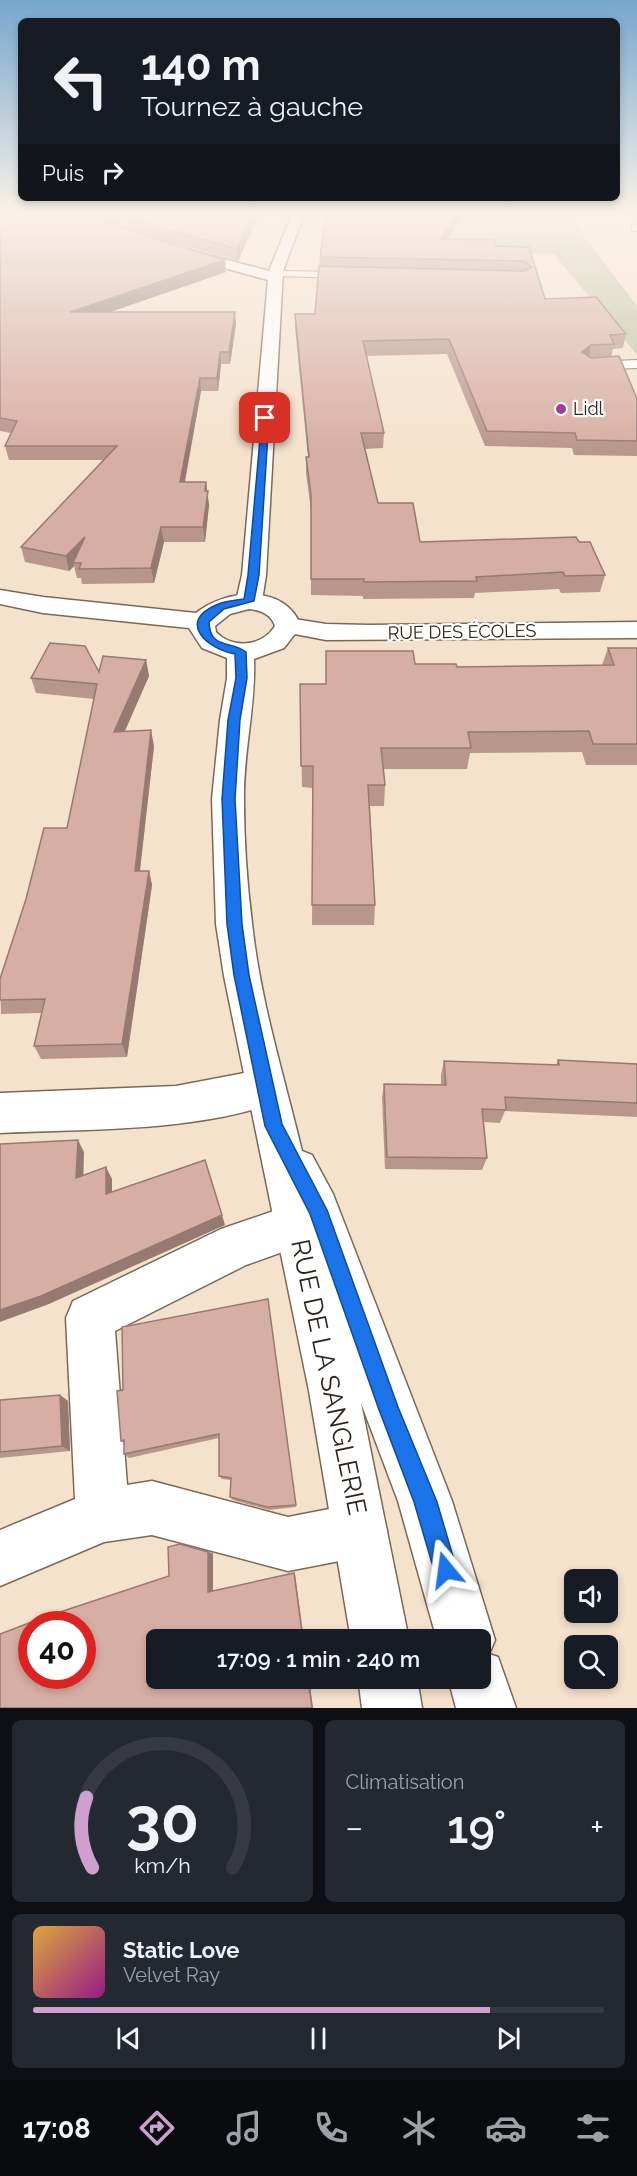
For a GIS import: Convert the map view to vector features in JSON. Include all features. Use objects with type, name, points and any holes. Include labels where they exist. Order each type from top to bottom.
[{"type":"street","points":[[249,601],[254,575],[275,294]]},
{"type":"street","points":[[0,597],[44,605],[204,622]]},
{"type":"street","points":[[249,601],[272,606],[281,612],[288,626],[285,634],[267,647],[240,652],[224,649],[211,642],[204,633],[204,622],[210,614],[220,607],[249,601]]},
{"type":"street","name":"RUE DES ÉCOLES","points":[[288,626],[326,632],[369,633],[637,630]]},
{"type":"street","name":"RUE DE LA SANGLERIE","points":[[240,652],[242,678],[234,720],[228,799],[232,891],[242,975],[334,1391],[378,1629]]},
{"type":"street","points":[[0,1113],[176,1105],[270,1107]]},
{"type":"street","name":"RUE DE LA SANGLERIE","points":[[270,1107],[318,1210],[388,1407],[426,1502],[463,1629]]},
{"type":"street","name":"RUE DE LA SANGLERIE","points":[[103,1515],[90,1318],[237,1245],[297,1225]]},
{"type":"street","name":"RUE DE LA SANGLERIE","points":[[0,1558],[103,1515],[152,1508],[288,1544],[360,1530]]},
{"type":"street","points":[[389,1689],[392,1708]]},
{"type":"street","points":[[480,1689],[486,1708]]},
{"type":"lane","points":[[588,366],[637,364]]},
{"type":"green space","points":[[587,294],[628,294],[637,306],[637,355]]},
{"type":"building","points":[[0,294],[125,294],[70,312],[235,312],[229,352],[220,352],[217,378],[200,378],[180,482],[206,482],[205,491],[208,491],[203,527],[161,527],[151,568],[79,569],[81,563],[73,563],[85,537],[66,556],[21,547],[117,446],[5,446],[17,421],[0,418]]},
{"type":"building","points":[[317,294],[543,294],[545,299],[596,297],[626,334],[610,335],[614,344],[591,345],[582,352],[591,358],[619,356],[637,399],[637,441],[577,440],[575,433],[487,431],[449,339],[363,341],[384,433],[361,433],[378,503],[413,503],[420,542],[576,537],[579,542],[590,542],[605,575],[565,576],[563,572],[476,577],[477,581],[364,582],[364,579],[311,579],[311,495],[306,457],[309,457],[295,314],[315,314]]},
{"type":"building","points":[[50,643],[85,646],[99,672],[103,656],[146,660],[114,732],[151,730],[135,871],[149,871],[122,1044],[34,1046],[45,999],[0,1000],[0,979],[26,899],[44,828],[67,828],[97,684],[31,678]]},
{"type":"building","points":[[608,648],[637,648],[637,744],[593,744],[589,731],[468,732],[471,748],[381,748],[385,785],[368,785],[375,905],[312,905],[313,766],[301,766],[300,684],[326,684],[326,651],[413,651],[415,664],[456,664],[457,667],[614,665]]},
{"type":"building","points":[[558,1060],[637,1064],[637,1103],[505,1097],[506,1110],[482,1109],[487,1158],[387,1157],[384,1084],[446,1085],[444,1061],[559,1065]]},
{"type":"building","points":[[78,1140],[76,1178],[106,1167],[106,1194],[205,1160],[222,1215],[41,1296],[0,1310],[0,1144]]},
{"type":"building","points":[[268,1299],[296,1505],[267,1507],[230,1497],[231,1478],[219,1476],[219,1434],[124,1454],[117,1391],[123,1390],[122,1327]]},
{"type":"building","points":[[60,1395],[62,1446],[0,1452],[0,1400]]},
{"type":"building","points":[[180,1544],[208,1552],[208,1592],[294,1573],[302,1629],[146,1629],[146,1689],[309,1689],[312,1708],[0,1708],[0,1634],[18,1627],[18,1689],[96,1689],[96,1611],[63,1611],[169,1576],[168,1547]]},
{"type":"place","name":"Lidl","points":[[561,409]]},
{"type":"route","points":[[265,418],[254,575],[249,601],[234,602],[220,607],[204,622],[204,633],[211,642],[224,649],[240,652],[242,678],[234,720],[228,799],[234,924],[242,975],[274,1126],[318,1210],[388,1407],[426,1502],[446,1570]]}]
